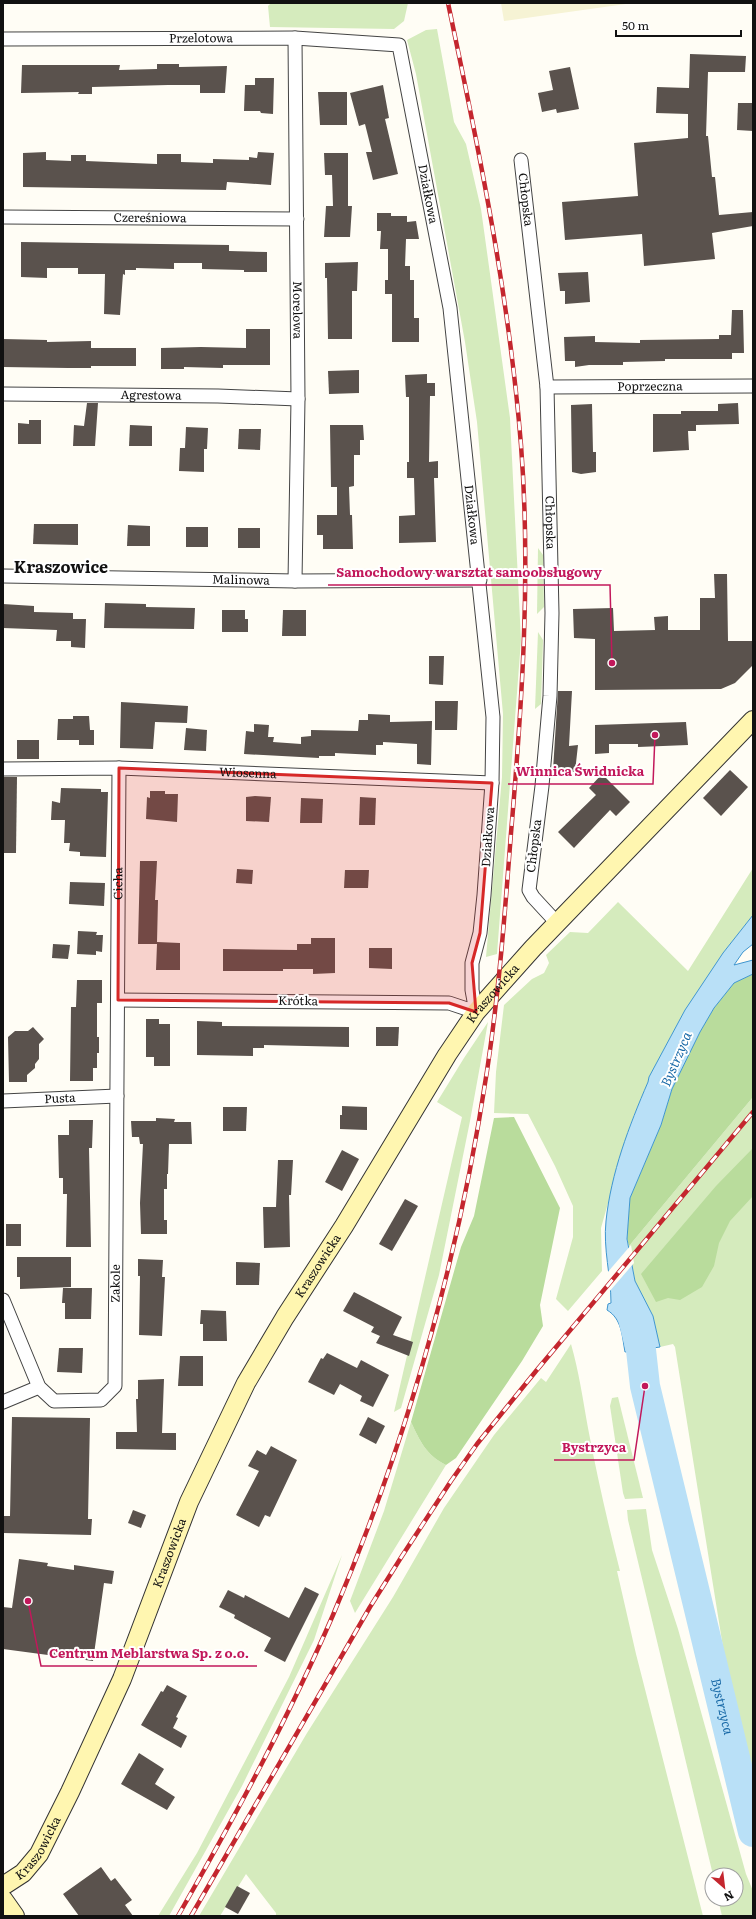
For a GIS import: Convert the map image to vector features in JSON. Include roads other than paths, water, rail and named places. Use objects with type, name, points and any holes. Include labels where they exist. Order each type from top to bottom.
[{"type":"street","name":"Przelotowa","points":[[3,38],[295,38],[399,45]]},
{"type":"street","name":"Morelowa","points":[[295,38],[298,399],[295,581]]},
{"type":"street","name":"Działkowa","points":[[399,45],[450,308],[480,580],[493,717],[492,783],[480,933],[472,963],[472,990],[476,1012]]},
{"type":"street","name":"Chłopska","points":[[521,160],[547,387],[552,613],[550,696],[542,786],[529,890],[533,898],[557,923]]},
{"type":"street","name":"Czereśniowa","points":[[3,217],[297,219]]},
{"type":"street","name":"Poprzeczna","points":[[547,387],[753,386]]},
{"type":"street","name":"Agrestowa","points":[[3,394],[218,396],[298,399]]},
{"type":"street","name":"Malinowa","points":[[3,576],[295,581],[480,580]]},
{"type":"street","name":"Kraszowicka","points":[[3,1886],[23,1873],[39,1854],[85,1761],[122,1679],[189,1502],[246,1383],[285,1317],[344,1226],[447,1055],[476,1012],[557,923],[753,720]]},
{"type":"street","name":"Wiosenna","points":[[3,769],[119,768],[492,783]]},
{"type":"street","name":"Cicha","points":[[118,1000],[119,768]]},
{"type":"street","name":"Krótka","points":[[118,1000],[449,1003],[476,1012]]},
{"type":"street","name":"Zakole","points":[[3,1300],[39,1387],[54,1401],[101,1400],[114,1386],[118,1000]]},
{"type":"street","name":"Pusta","points":[[3,1101],[117,1096]]},
{"type":"street","points":[[3,1402],[39,1387]]},
{"type":"street","points":[[3,1899],[15,1916]]},
{"type":"water","points":[[753,915],[753,944],[743,952],[734,965],[753,960],[753,974],[734,983],[714,1008],[700,1032],[672,1089],[661,1125],[630,1198],[627,1239],[635,1281],[653,1316],[660,1347],[625,1352],[622,1334],[616,1318],[607,1310],[608,1304],[611,1303],[605,1231],[608,1203],[616,1168],[649,1077],[685,1010],[723,953]]},
{"type":"waterway","name":"Bystrzyca","points":[[631,1310],[641,1350],[645,1386],[753,1832]]},
{"type":"railway","points":[[178,1916],[240,1805],[298,1692],[333,1615],[360,1549],[407,1416],[427,1348],[462,1210],[487,1071],[504,922],[522,688],[525,590],[524,493],[516,389],[501,278],[482,168],[448,3]]},
{"type":"railway","points":[[191,1916],[370,1607],[451,1481],[477,1444],[536,1371],[753,1112]]},
{"type":"place","name":"Samochodowy warsztat samoobsługowy","points":[[612,663]]},
{"type":"place","name":"Winnica Świdnicka","points":[[655,735]]},
{"type":"place","name":"Bystrzyca","points":[[645,1386]]},
{"type":"place","name":"Centrum Meblarstwa Sp. z o.o.","points":[[28,1601]]},
{"type":"district","name":"Kraszowice","points":[[61,567]]}]
